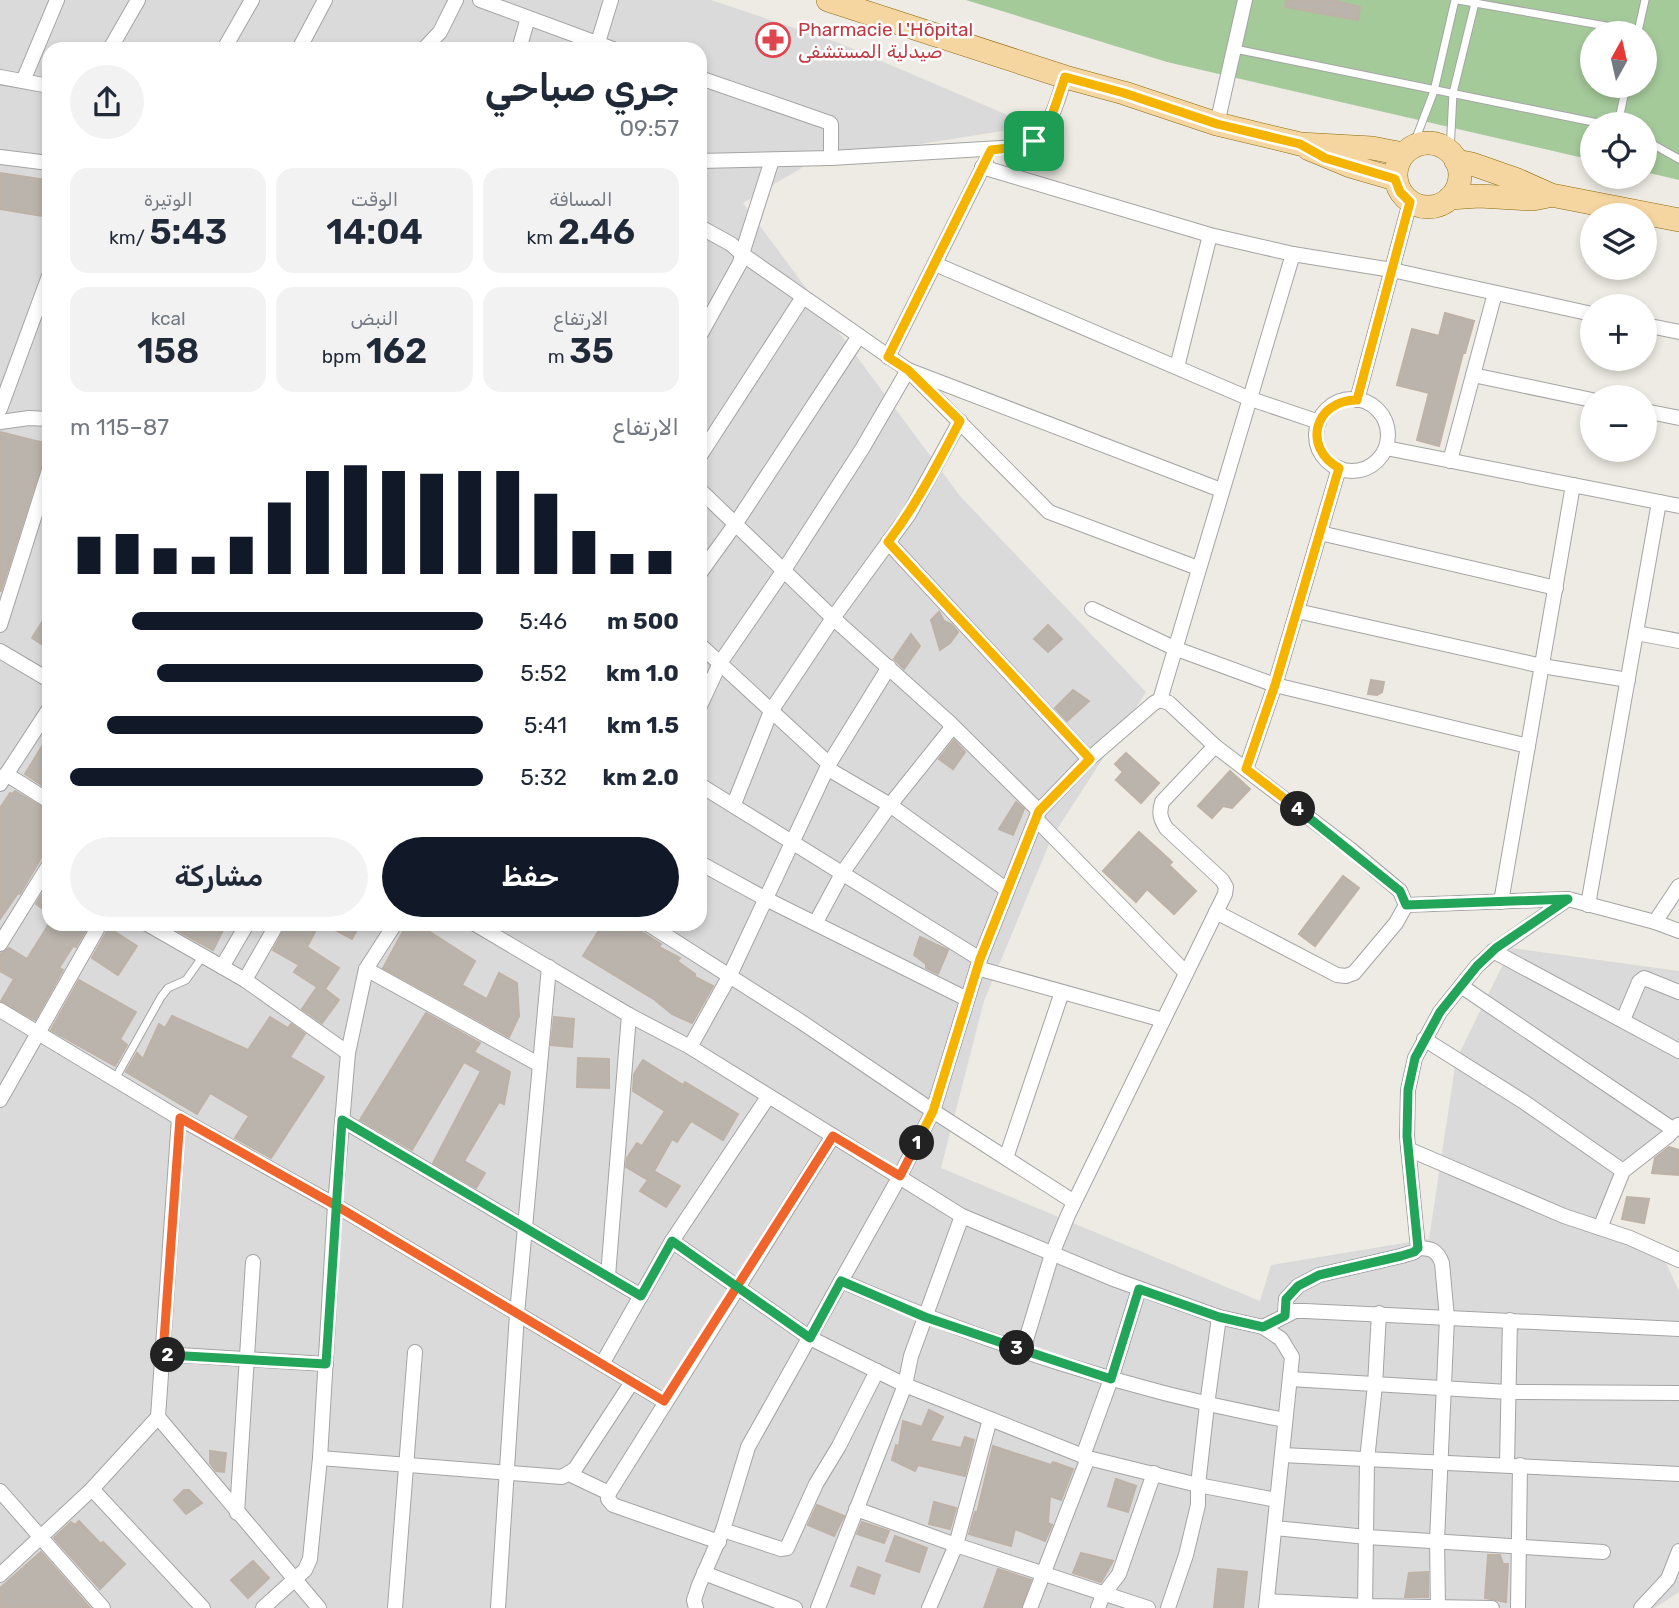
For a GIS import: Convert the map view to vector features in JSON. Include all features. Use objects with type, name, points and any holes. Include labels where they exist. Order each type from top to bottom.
[{"type":"main road","points":[[828,0],[1217,124],[1300,144],[1408,150],[1426,143],[1438,145],[1453,156],[1551,195],[1679,220]]},
{"type":"main road","points":[[1300,144],[1325,158],[1395,179]]},
{"type":"main road","points":[[1408,150],[1396,165],[1395,179],[1400,192],[1410,202],[1424,207],[1438,206],[1450,198],[1458,187],[1460,174],[1453,156]]},
{"type":"main road","points":[[1450,198],[1479,196],[1533,199],[1551,195]]},
{"type":"street","points":[[23,81],[57,0]]},
{"type":"street","points":[[114,42],[138,0]]},
{"type":"street","points":[[228,42],[252,0]]},
{"type":"street","points":[[303,42],[325,0]]},
{"type":"street","points":[[431,42],[440,32],[456,0]]},
{"type":"street","points":[[480,0],[585,42]]},
{"type":"street","points":[[598,42],[611,0]]},
{"type":"street","points":[[1217,124],[1245,0]]},
{"type":"street","points":[[521,42],[528,19]]},
{"type":"street","points":[[439,42],[440,32]]},
{"type":"street","points":[[0,77],[42,85]]},
{"type":"street","points":[[707,161],[831,158],[1018,147],[1034,141],[1050,121],[1065,77]]},
{"type":"street","points":[[707,80],[830,122],[831,158]]},
{"type":"street","points":[[888,357],[991,150]]},
{"type":"street","points":[[0,157],[42,162]]},
{"type":"street","points":[[707,322],[740,263],[772,160]]},
{"type":"street","points":[[982,167],[1210,235],[1293,254],[1392,270],[1580,311]]},
{"type":"street","points":[[1357,400],[1410,202]]},
{"type":"street","points":[[707,232],[731,244],[908,370],[1049,512],[1198,568]]},
{"type":"street","points":[[1177,367],[1210,235]]},
{"type":"street","points":[[696,1608],[694,1600],[721,1536],[748,1447],[900,1176],[933,1111],[979,963],[1037,815],[1090,759],[1160,700],[1293,254]]},
{"type":"street","points":[[934,264],[1248,398],[1319,422]]},
{"type":"street","points":[[1450,461],[1495,293]]},
{"type":"street","points":[[0,409],[42,295]]},
{"type":"street","points":[[707,445],[803,297]]},
{"type":"street","points":[[1657,327],[1679,332]]},
{"type":"street","points":[[707,563],[859,336]]},
{"type":"street","points":[[908,370],[1221,490]]},
{"type":"street","points":[[707,691],[720,663],[862,449],[908,370]]},
{"type":"street","points":[[1473,375],[1580,397]]},
{"type":"street","points":[[1357,400],[1366,402],[1381,413],[1388,430],[1386,448],[1375,463],[1367,468],[1339,468],[1331,464],[1320,449],[1317,440],[1319,422],[1330,407],[1338,402],[1357,400]]},
{"type":"street","points":[[1657,413],[1679,418]]},
{"type":"street","points":[[0,422],[42,419]]},
{"type":"street","points":[[734,804],[771,711],[833,618],[909,514],[960,421]]},
{"type":"street","points":[[1386,448],[1679,506]]},
{"type":"street","points":[[1246,769],[1275,685],[1339,468]]},
{"type":"street","points":[[1501,902],[1573,485]]},
{"type":"street","points":[[0,625],[42,492]]},
{"type":"street","points":[[707,496],[833,618],[950,723],[1186,973]]},
{"type":"street","points":[[1588,905],[1659,502]]},
{"type":"street","points":[[1320,533],[1556,588]]},
{"type":"street","points":[[888,542],[1090,759]]},
{"type":"street","points":[[1092,609],[1174,648],[1275,685],[1528,746]]},
{"type":"street","points":[[1297,611],[1542,666],[1628,680]]},
{"type":"street","points":[[1636,633],[1679,640]]},
{"type":"street","points":[[0,651],[42,676]]},
{"type":"street","points":[[707,651],[829,764],[831,770],[890,805],[1007,890]]},
{"type":"street","points":[[690,1047],[729,976],[829,764],[889,667]]},
{"type":"street","points":[[1160,700],[1170,702],[1215,746],[1350,849],[1400,891],[1406,905]]},
{"type":"street","points":[[42,720],[3,779],[42,798]]},
{"type":"street","points":[[816,922],[843,872],[890,805],[950,730],[950,723]]},
{"type":"street","points":[[1023,1350],[1052,1254],[1074,1202],[1225,894],[1225,884],[1166,828],[1160,819],[1159,810],[1162,802],[1215,746]]},
{"type":"street","points":[[707,789],[843,872],[979,963],[1062,992],[1163,1020]]},
{"type":"street","points":[[707,867],[895,965],[967,999]]},
{"type":"street","points":[[0,944],[42,876]]},
{"type":"street","points":[[1655,922],[1679,886]]},
{"type":"street","points":[[1418,1248],[1408,1149],[1408,1090],[1415,1058],[1440,1012],[1477,966],[1493,951],[1568,899]]},
{"type":"street","points":[[1406,905],[1568,899],[1679,931]]},
{"type":"street","points":[[1216,912],[1337,975],[1346,976],[1354,973],[1396,923],[1406,905]]},
{"type":"street","points":[[0,1100],[96,931]]},
{"type":"street","points":[[159,931],[245,980],[348,1053]]},
{"type":"street","points":[[222,967],[243,931]]},
{"type":"street","points":[[245,980],[273,931]]},
{"type":"street","points":[[263,1608],[304,1570],[310,1559],[320,1458],[335,1205],[348,1053],[366,969],[390,931]]},
{"type":"street","points":[[487,931],[690,1047],[962,1216],[1139,1289],[1219,1317],[1263,1327],[1286,1345],[1292,1357],[1266,1605],[1492,1608]]},
{"type":"street","points":[[499,938],[503,931]]},
{"type":"street","points":[[659,931],[1074,1202]]},
{"type":"street","points":[[1493,951],[1679,1051]]},
{"type":"street","points":[[498,1608],[517,1314],[549,967]]},
{"type":"street","points":[[366,969],[540,1065]]},
{"type":"street","points":[[1623,1020],[1639,982],[1644,978],[1679,992]]},
{"type":"street","points":[[1461,986],[1676,1127],[1623,1171],[1600,1228]]},
{"type":"street","points":[[1006,1158],[1062,992]]},
{"type":"street","points":[[0,1010],[664,1401]]},
{"type":"street","points":[[608,1276],[629,1014]]},
{"type":"street","points":[[1424,1039],[1524,1102],[1623,1171]]},
{"type":"street","points":[[602,1364],[672,1241],[768,1097]]},
{"type":"street","points":[[0,1575],[92,1489],[158,1418],[180,1118]]},
{"type":"street","points":[[342,1120],[641,1296]]},
{"type":"street","points":[[833,1136],[664,1401],[608,1493],[608,1499],[613,1505],[721,1536],[787,1548],[816,1484],[839,1446],[877,1371]]},
{"type":"street","points":[[1408,1149],[1564,1216],[1630,1238],[1679,1260]]},
{"type":"street","points":[[818,1608],[905,1385],[911,1356],[962,1216]]},
{"type":"street","points":[[672,1241],[810,1338],[905,1385],[1086,1457],[1198,1485],[1277,1500]]},
{"type":"street","points":[[1285,1316],[1286,1299],[1298,1286],[1319,1275],[1401,1256],[1418,1248]]},
{"type":"street","points":[[1418,1248],[1434,1250],[1439,1255],[1447,1318],[1437,1540],[1438,1607]]},
{"type":"street","points":[[237,1513],[253,1262]]},
{"type":"street","points":[[841,1281],[925,1317],[1111,1379],[1207,1405],[1285,1420]]},
{"type":"street","points":[[1030,1608],[1086,1457],[1139,1289]]},
{"type":"street","points":[[1263,1327],[1295,1311],[1305,1311],[1679,1329]]},
{"type":"street","points":[[1365,1607],[1367,1461],[1379,1313]]},
{"type":"street","points":[[1168,1608],[1198,1505],[1198,1485],[1219,1317]]},
{"type":"street","points":[[1510,1320],[1508,1392],[1519,1546],[1518,1608]]},
{"type":"street","points":[[395,1608],[415,1352]]},
{"type":"street","points":[[163,1354],[326,1364]]},
{"type":"street","points":[[1290,1379],[1508,1392],[1679,1393]]},
{"type":"street","points":[[320,1458],[562,1477],[575,1469],[632,1382]]},
{"type":"street","points":[[158,1418],[318,1608]]},
{"type":"street","points":[[929,1608],[956,1545],[990,1419]]},
{"type":"street","points":[[1282,1455],[1679,1474]]},
{"type":"street","points":[[1101,1601],[1119,1574],[1154,1473]]},
{"type":"street","points":[[569,1474],[608,1493]]},
{"type":"street","points":[[92,1489],[202,1608]]},
{"type":"street","points":[[0,1491],[103,1608]]},
{"type":"street","points":[[856,1510],[1044,1573],[1101,1601],[1149,1608]]},
{"type":"street","points":[[1275,1528],[1367,1537],[1603,1552]]},
{"type":"street","points":[[1641,1608],[1668,1579],[1679,1551]]},
{"type":"street","points":[[704,1573],[795,1608]]},
{"type":"lane","points":[[1408,150],[1434,91],[1457,0],[1580,21]]},
{"type":"lane","points":[[1640,21],[1645,0]]},
{"type":"lane","points":[[1453,156],[1453,93],[1475,3]]},
{"type":"lane","points":[[1235,49],[1580,119]]},
{"type":"lane","points":[[1657,147],[1679,159]]},
{"type":"lane","points":[[115,1079],[168,988],[187,981],[203,956]]},
{"type":"shaded area","points":[[0,0],[711,0],[839,43],[1033,126],[813,161],[743,203],[960,496],[1146,692],[1052,837],[984,1001],[941,1168],[1260,1301],[1271,1265],[1429,1239],[1456,1060],[1511,948],[1679,971],[1679,1119],[1615,1188],[1603,1221],[1660,1250],[1679,1291],[1679,1592],[1655,1608],[0,1608]]},
{"type":"green space","points":[[966,0],[1679,0],[1679,180],[1657,175],[1657,112],[1580,112],[1580,157],[1167,62]]},
{"type":"building","points":[[1286,0],[1332,0],[1360,7],[1358,20],[1285,7]]},
{"type":"building","points":[[0,173],[42,179],[42,216],[0,209]]},
{"type":"building","points":[[1445,313],[1474,321],[1439,446],[1417,440],[1429,393],[1397,385],[1412,329],[1439,336]]},
{"type":"building","points":[[0,432],[42,442],[42,463],[0,591]]},
{"type":"building","points":[[939,612],[944,621],[958,632],[950,643],[940,650],[931,620]]},
{"type":"building","points":[[42,622],[42,644],[32,638]]},
{"type":"building","points":[[1048,625],[1062,639],[1048,652],[1034,639]]},
{"type":"building","points":[[911,634],[920,646],[904,669],[894,659]]},
{"type":"building","points":[[1371,680],[1384,682],[1382,692],[1377,695],[1368,694]]},
{"type":"building","points":[[1073,690],[1089,701],[1067,721],[1055,708]]},
{"type":"building","points":[[954,740],[965,752],[953,769],[939,759]]},
{"type":"building","points":[[42,746],[42,785],[25,774]]},
{"type":"building","points":[[1126,753],[1159,783],[1141,803],[1116,780],[1123,772],[1115,764]]},
{"type":"building","points":[[1230,771],[1250,789],[1232,808],[1223,806],[1212,818],[1198,806]]},
{"type":"building","points":[[15,791],[42,807],[42,856],[20,894],[18,893],[0,919],[0,808],[10,793]]},
{"type":"building","points":[[1016,802],[1024,809],[1013,835],[999,829]]},
{"type":"building","points":[[1139,832],[1172,862],[1169,865],[1196,891],[1174,914],[1147,889],[1136,902],[1103,871]]},
{"type":"building","points":[[1343,876],[1359,888],[1315,946],[1299,934]]},
{"type":"building","points":[[42,894],[42,908],[36,904]]},
{"type":"building","points":[[45,931],[85,931],[59,968],[63,970],[35,1020],[1,1001],[14,979],[0,971],[0,954],[9,948],[27,959]]},
{"type":"building","points":[[107,931],[114,931],[137,946],[118,975],[92,958]]},
{"type":"building","points":[[179,931],[222,931],[213,950]]},
{"type":"building","points":[[283,931],[315,931],[307,947],[339,968],[325,989],[339,1000],[322,1023],[302,1009],[317,987],[294,972],[299,965],[273,950]]},
{"type":"building","points":[[337,931],[356,931],[352,939]]},
{"type":"building","points":[[403,931],[429,931],[475,961],[462,985],[487,999],[499,973],[517,983],[519,1016],[509,1037],[383,968]]},
{"type":"building","points":[[599,931],[640,931],[661,944],[659,947],[680,958],[677,961],[695,974],[695,977],[713,986],[692,1023],[672,1014],[655,1000],[583,956]]},
{"type":"building","points":[[920,937],[948,950],[938,974],[926,968],[926,964],[914,955]]},
{"type":"building","points":[[79,980],[136,1012],[120,1039],[127,1045],[115,1066],[51,1030]]},
{"type":"building","points":[[426,1013],[480,1043],[474,1052],[510,1072],[504,1104],[499,1102],[464,1161],[485,1173],[476,1188],[433,1163],[481,1071],[464,1062],[412,1150],[360,1120]]},
{"type":"building","points":[[172,1016],[248,1050],[270,1017],[288,1028],[291,1024],[305,1034],[290,1057],[324,1077],[271,1158],[235,1138],[249,1116],[210,1093],[197,1114],[126,1072],[137,1053],[143,1059],[159,1024],[165,1028]]},
{"type":"building","points":[[554,1017],[574,1019],[572,1047],[551,1045]]},
{"type":"building","points":[[578,1058],[609,1059],[609,1088],[577,1087]]},
{"type":"building","points":[[643,1060],[738,1114],[723,1140],[691,1121],[677,1142],[672,1139],[654,1171],[680,1186],[666,1207],[640,1191],[648,1180],[626,1167],[627,1158],[637,1143],[642,1146],[665,1111],[633,1091],[634,1074]]},
{"type":"building","points":[[1669,1147],[1679,1150],[1679,1175],[1652,1173],[1655,1158]]},
{"type":"building","points":[[1627,1197],[1649,1199],[1644,1223],[1622,1219]]},
{"type":"building","points":[[929,1410],[943,1417],[930,1441],[961,1448],[965,1437],[974,1440],[965,1476],[918,1465],[915,1471],[892,1460],[896,1445],[899,1446],[903,1421],[922,1427]]},
{"type":"building","points":[[993,1446],[1051,1465],[1053,1462],[1073,1469],[1061,1500],[1050,1496],[1048,1523],[1052,1525],[1045,1541],[1015,1529],[1011,1546],[969,1534],[975,1512],[977,1513]]},
{"type":"building","points":[[210,1451],[226,1453],[224,1472],[216,1471],[210,1463]]},
{"type":"building","points":[[1116,1479],[1136,1486],[1128,1512],[1108,1506]]},
{"type":"building","points":[[184,1490],[189,1490],[202,1503],[186,1514],[174,1500]]},
{"type":"building","points":[[934,1502],[956,1508],[950,1529],[929,1524]]},
{"type":"building","points":[[817,1505],[844,1516],[834,1536],[808,1525]]},
{"type":"building","points":[[79,1521],[125,1564],[100,1589],[54,1538],[71,1522],[75,1525]]},
{"type":"building","points":[[862,1522],[889,1531],[884,1543],[857,1534]]},
{"type":"building","points":[[895,1536],[927,1548],[919,1572],[886,1561]]},
{"type":"building","points":[[41,1552],[90,1608],[0,1608],[0,1588]]},
{"type":"building","points":[[1081,1553],[1113,1561],[1101,1582],[1073,1573]]},
{"type":"building","points":[[1488,1555],[1500,1555],[1503,1564],[1508,1564],[1506,1602],[1485,1598]]},
{"type":"building","points":[[253,1561],[269,1578],[248,1598],[231,1580]]},
{"type":"building","points":[[858,1567],[880,1575],[874,1594],[851,1586]]},
{"type":"building","points":[[998,1569],[1031,1580],[1021,1608],[984,1608]]},
{"type":"building","points":[[1218,1569],[1247,1572],[1243,1608],[1214,1608]]},
{"type":"building","points":[[1428,1572],[1428,1597],[1405,1597],[1409,1573]]},
{"type":"place","name":"Pharmacie L'Hôpital صيدلية المستشفى","points":[[773,40]]},
{"type":"route","points":[[1034,141],[1018,147],[991,150],[888,357],[908,370],[960,421],[927,485],[888,542],[1090,759],[1039,811],[980,959],[933,1111],[900,1176],[833,1136],[737,1288],[664,1401],[335,1205],[180,1118],[163,1354],[326,1364],[335,1205],[342,1120],[641,1296],[672,1241],[737,1288],[810,1338],[841,1281],[925,1317],[1111,1379],[1139,1289],[1219,1317],[1263,1327],[1285,1316],[1286,1299],[1298,1286],[1319,1275],[1401,1256],[1418,1248],[1407,1136],[1408,1090],[1415,1058],[1440,1012],[1477,966],[1496,948],[1568,899],[1406,905],[1400,891],[1246,769],[1275,685],[1339,468],[1331,464],[1320,449],[1317,440],[1319,422],[1330,407],[1338,402],[1357,400],[1410,202],[1400,192],[1395,179],[1325,158],[1300,144],[1217,124],[1124,93],[1065,77],[1050,121],[1034,141]]}]
